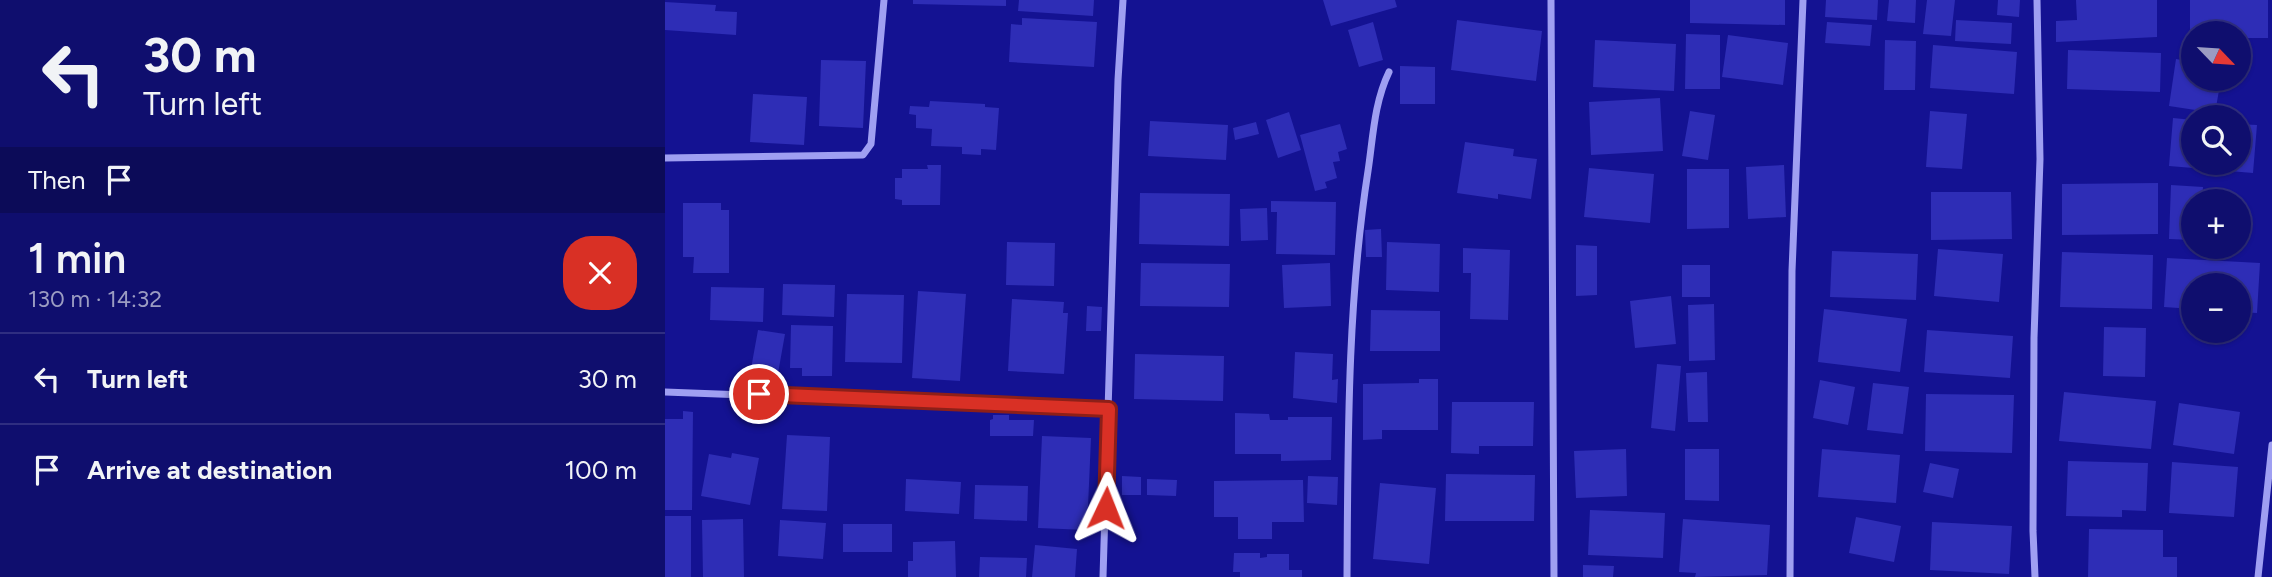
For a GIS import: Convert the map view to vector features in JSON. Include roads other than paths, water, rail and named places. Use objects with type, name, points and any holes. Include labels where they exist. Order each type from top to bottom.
[{"type":"street","points":[[665,158],[863,155],[871,144],[884,0]]},
{"type":"street","points":[[1103,577],[1118,80],[1123,0]]},
{"type":"street","points":[[1551,0],[1554,577]]},
{"type":"street","points":[[1790,577],[1792,271],[1803,0]]},
{"type":"street","points":[[2035,577],[2033,338],[2040,159],[2037,0]]},
{"type":"street","points":[[1347,577],[1348,408],[1362,208],[1379,94],[1389,72]]},
{"type":"street","points":[[665,392],[1109,409]]},
{"type":"street","points":[[2258,577],[2272,445]]}]
